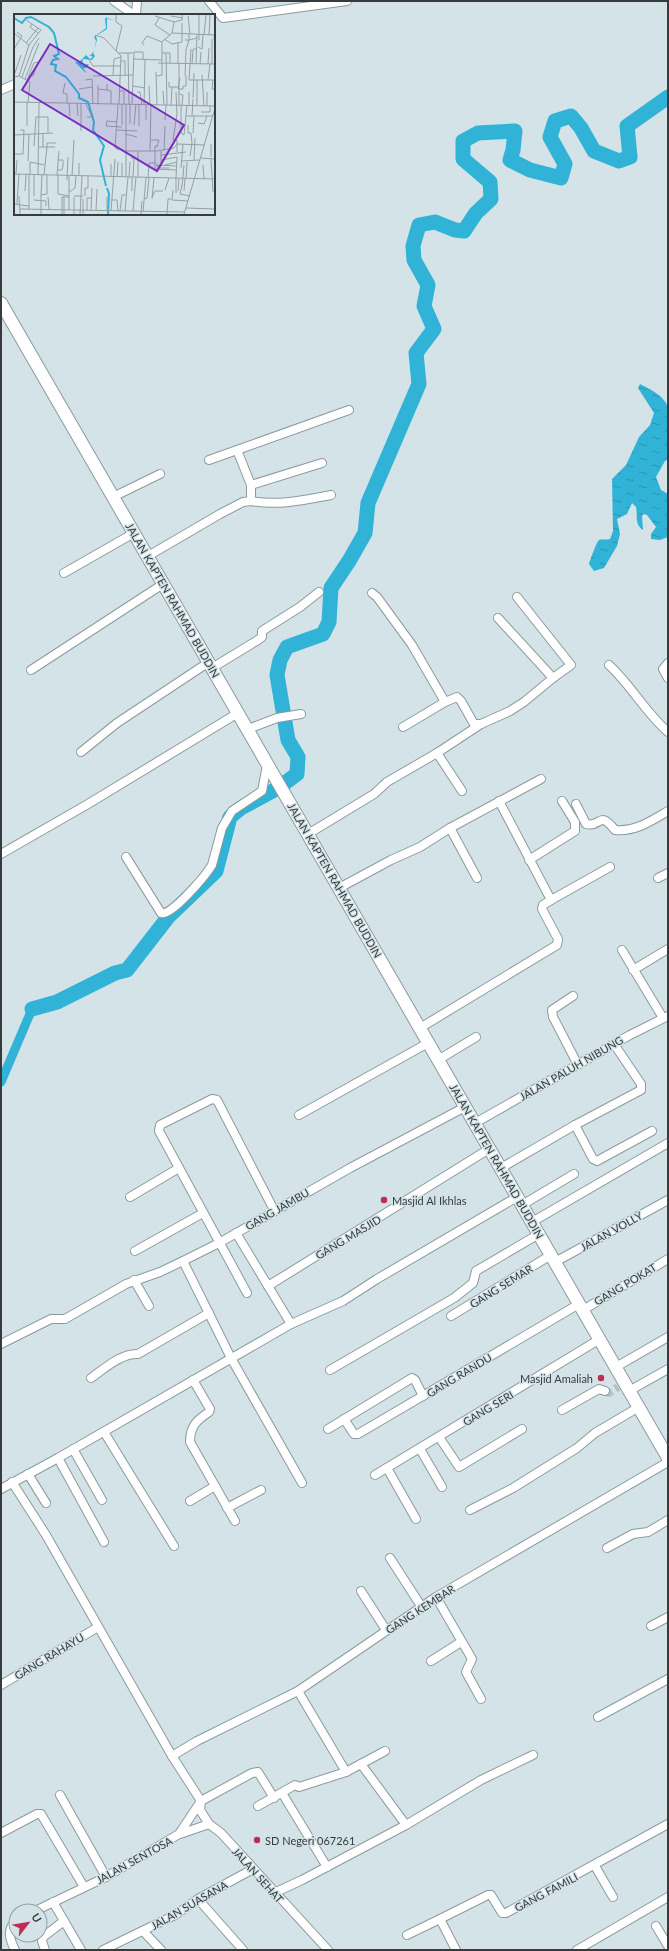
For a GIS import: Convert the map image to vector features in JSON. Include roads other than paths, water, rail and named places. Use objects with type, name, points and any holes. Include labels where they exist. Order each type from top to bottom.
[{"type":"main road","name":"JALAN KAPTEN RAHMAD BUDDIN","points":[[1,303],[600,1339],[616,1367],[624,1387],[639,1407],[667,1456]]},
{"type":"street","points":[[114,1],[134,14]]},
{"type":"street","points":[[135,14],[137,1]]},
{"type":"street","points":[[209,1],[223,18],[348,1]]},
{"type":"street","points":[[1,90],[14,84]]},
{"type":"street","points":[[209,460],[349,410]]},
{"type":"street","points":[[237,450],[251,485],[251,501]]},
{"type":"street","points":[[251,485],[322,463]]},
{"type":"street","points":[[113,497],[160,474]]},
{"type":"street","points":[[148,556],[243,502],[251,501],[267,504],[302,501],[331,494]]},
{"type":"street","points":[[64,573],[134,533]]},
{"type":"street","points":[[31,670],[163,584]]},
{"type":"street","points":[[81,752],[117,723],[210,665],[258,640],[262,637],[262,631],[300,607],[319,592]]},
{"type":"street","points":[[372,593],[377,597],[412,645],[444,702]]},
{"type":"street","points":[[308,834],[374,794],[387,782],[437,753],[481,724],[510,711],[524,702],[571,665],[517,597]]},
{"type":"street","points":[[498,618],[553,678]]},
{"type":"street","points":[[668,663],[663,669],[668,678]]},
{"type":"street","points":[[611,666],[623,678],[646,709],[668,732]]},
{"type":"street","points":[[403,727],[444,702],[457,697],[461,701],[474,724],[481,724]]},
{"type":"street","points":[[1,854],[88,804],[238,713]]},
{"type":"street","points":[[248,730],[277,718],[301,714]]},
{"type":"street","points":[[437,753],[462,791]]},
{"type":"street","points":[[126,857],[147,894],[161,914],[167,913],[198,884],[212,866],[225,822],[234,809],[262,791],[268,765]]},
{"type":"street","points":[[339,888],[391,860],[420,848],[450,828],[541,779]]},
{"type":"street","points":[[499,801],[551,900]]},
{"type":"street","points":[[529,860],[575,831],[575,822],[562,801]]},
{"type":"street","points":[[576,804],[586,824],[589,825],[604,819],[607,820],[615,830],[624,831],[636,828],[668,812]]},
{"type":"street","points":[[450,828],[477,878]]},
{"type":"street","points":[[420,1028],[557,945],[558,939],[542,909],[543,904],[610,867]]},
{"type":"street","points":[[658,878],[668,873]]},
{"type":"street","points":[[633,970],[668,949]]},
{"type":"street","points":[[622,950],[633,970],[666,1017]]},
{"type":"street","points":[[573,996],[552,1010],[553,1017],[578,1065]]},
{"type":"street","name":"JALAN PALUH NIBUNG","points":[[475,1123],[630,1035],[666,1017]]},
{"type":"street","points":[[438,1060],[476,1037]]},
{"type":"street","points":[[299,1115],[428,1043]]},
{"type":"street","points":[[501,1168],[575,1125],[641,1090],[640,1084],[616,1043]]},
{"type":"street","points":[[247,1293],[159,1131],[160,1125],[212,1099],[217,1100],[274,1210]]},
{"type":"street","name":"GANG JAMBU","points":[[1,1344],[50,1319],[65,1319],[134,1280],[160,1272],[183,1262],[219,1243],[274,1210],[465,1107]]},
{"type":"street","points":[[575,1125],[593,1159],[597,1161],[652,1131]]},
{"type":"street","points":[[532,1222],[668,1143]]},
{"type":"street","name":"GANG MASJID","points":[[268,1286],[489,1149]]},
{"type":"street","points":[[130,1197],[179,1168]]},
{"type":"street","points":[[1,1489],[73,1450],[291,1324],[343,1301],[377,1279],[520,1201],[574,1174]]},
{"type":"street","name":"JALAN VOLLY","points":[[553,1258],[668,1200]]},
{"type":"street","points":[[135,1251],[204,1213]]},
{"type":"street","points":[[236,1233],[291,1324]]},
{"type":"street","points":[[330,1370],[454,1298],[473,1283],[476,1272],[539,1234]]},
{"type":"street","name":"GANG SEMAR","points":[[451,1316],[553,1258]]},
{"type":"street","name":"GANG POKAT","points":[[581,1307],[668,1259]]},
{"type":"street","points":[[183,1262],[231,1358],[302,1483]]},
{"type":"street","points":[[134,1280],[149,1306]]},
{"type":"street","name":"GANG RANDU","points":[[344,1419],[354,1434],[358,1434],[581,1307]]},
{"type":"street","points":[[91,1378],[118,1360],[131,1354],[138,1354],[209,1313]]},
{"type":"street","points":[[616,1367],[668,1337]]},
{"type":"street","name":"GANG SERI","points":[[375,1475],[600,1339]]},
{"type":"street","points":[[624,1387],[668,1369]]},
{"type":"street","points":[[328,1429],[412,1378],[415,1380],[423,1396]]},
{"type":"street","points":[[193,1380],[210,1409],[209,1412],[195,1421],[191,1430],[190,1442],[235,1521]]},
{"type":"street","points":[[562,1410],[599,1389],[605,1391]]},
{"type":"street","points":[[470,1510],[514,1488],[577,1448],[595,1433],[639,1407]]},
{"type":"street","points":[[439,1437],[459,1467],[522,1429]]},
{"type":"street","points":[[104,1432],[174,1546]]},
{"type":"street","points":[[420,1449],[442,1486]]},
{"type":"street","points":[[73,1450],[102,1500]]},
{"type":"street","name":"GANG KEMBAR","points":[[172,1756],[197,1741],[298,1691],[421,1606],[667,1456]]},
{"type":"street","points":[[58,1458],[104,1542]]},
{"type":"street","points":[[387,1468],[416,1519]]},
{"type":"street","points":[[28,1474],[46,1503]]},
{"type":"street","points":[[12,1482],[46,1535],[172,1756],[200,1801],[200,1810],[209,1824],[179,1834]]},
{"type":"street","points":[[190,1501],[215,1486]]},
{"type":"street","points":[[227,1508],[260,1490]]},
{"type":"street","points":[[607,1548],[633,1534],[648,1532],[668,1520]]},
{"type":"street","points":[[390,1558],[421,1606]]},
{"type":"street","points":[[362,1591],[386,1630]]},
{"type":"street","points":[[436,1597],[472,1660],[466,1672],[481,1699]]},
{"type":"street","points":[[651,1626],[668,1617]]},
{"type":"street","name":"GANG RAHAYU","points":[[1,1685],[98,1627]]},
{"type":"street","points":[[431,1661],[461,1642]]},
{"type":"street","points":[[598,1717],[668,1679]]},
{"type":"street","points":[[298,1691],[346,1772]]},
{"type":"street","points":[[258,1806],[295,1786],[299,1787],[346,1772],[385,1751]]},
{"type":"street","points":[[274,1893],[406,1825],[482,1780],[533,1755]]},
{"type":"street","points":[[361,1764],[406,1825]]},
{"type":"street","points":[[200,1801],[255,1772],[260,1774],[274,1798]]},
{"type":"street","points":[[282,1793],[327,1867]]},
{"type":"street","points":[[60,1795],[106,1877]]},
{"type":"street","name":"JALAN SENTOSA","points":[[48,1905],[106,1877],[179,1834],[200,1801]]},
{"type":"street","points":[[1,1833],[39,1813],[84,1887]]},
{"type":"street","name":"JALAN SEHAT","points":[[209,1824],[221,1833],[274,1893],[328,1950]]},
{"type":"street","name":"GANG FAMILI","points":[[440,1919],[488,1894],[491,1895],[502,1913],[506,1913],[595,1866],[668,1824]]},
{"type":"street","points":[[595,1866],[613,1897]]},
{"type":"street","name":"JALAN SUASANA","points":[[103,1950],[175,1915],[198,1899],[253,1869]]},
{"type":"street","points":[[577,1950],[668,1897]]},
{"type":"street","points":[[198,1899],[243,1950]]},
{"type":"street","points":[[53,1902],[80,1950]]},
{"type":"street","points":[[407,1935],[440,1919],[456,1950]]},
{"type":"street","points":[[46,1950],[42,1941],[43,1937],[64,1921]]},
{"type":"street","points":[[656,1926],[668,1946]]},
{"type":"street","points":[[143,1931],[161,1950]]},
{"type":"water","points":[[640,384],[660,396],[668,408],[668,459],[665,461],[656,477],[661,490],[668,494],[668,537],[660,540],[651,539],[651,534],[656,527],[647,515],[644,514],[642,516],[643,530],[640,528],[637,522],[636,507],[632,503],[627,514],[617,519],[620,534],[617,546],[604,568],[594,571],[589,564],[597,544],[599,540],[610,539],[613,531],[612,479],[626,465],[639,437],[650,425],[654,413],[638,388]]},
{"type":"waterway","points":[[32,1009],[57,1002],[115,973],[127,970],[169,916],[216,871],[230,817],[241,808],[278,788],[297,774],[298,757],[288,740],[277,675],[280,660],[287,647],[323,634],[329,622],[331,588],[365,533],[368,503],[419,384],[416,353],[434,329],[424,306],[428,285],[414,260],[413,246],[419,225],[435,222],[455,230],[464,231],[476,213],[491,199],[490,182],[463,159],[463,141],[478,133],[515,131],[513,150],[510,160],[530,170],[561,178],[565,164],[550,137],[555,121],[571,116],[581,128],[594,151],[619,161],[630,157],[627,126],[668,97]]},
{"type":"waterway","points":[[1,1082],[32,1009]]},
{"type":"tunnel","points":[[605,1391],[609,1393],[618,1387]]},
{"type":"place","name":"Masjid Al Ikhlas","points":[[384,1200]]},
{"type":"place","name":"Masjid Amaliah","points":[[601,1378]]},
{"type":"place","name":"SD Negeri 067261","points":[[257,1840]]}]
